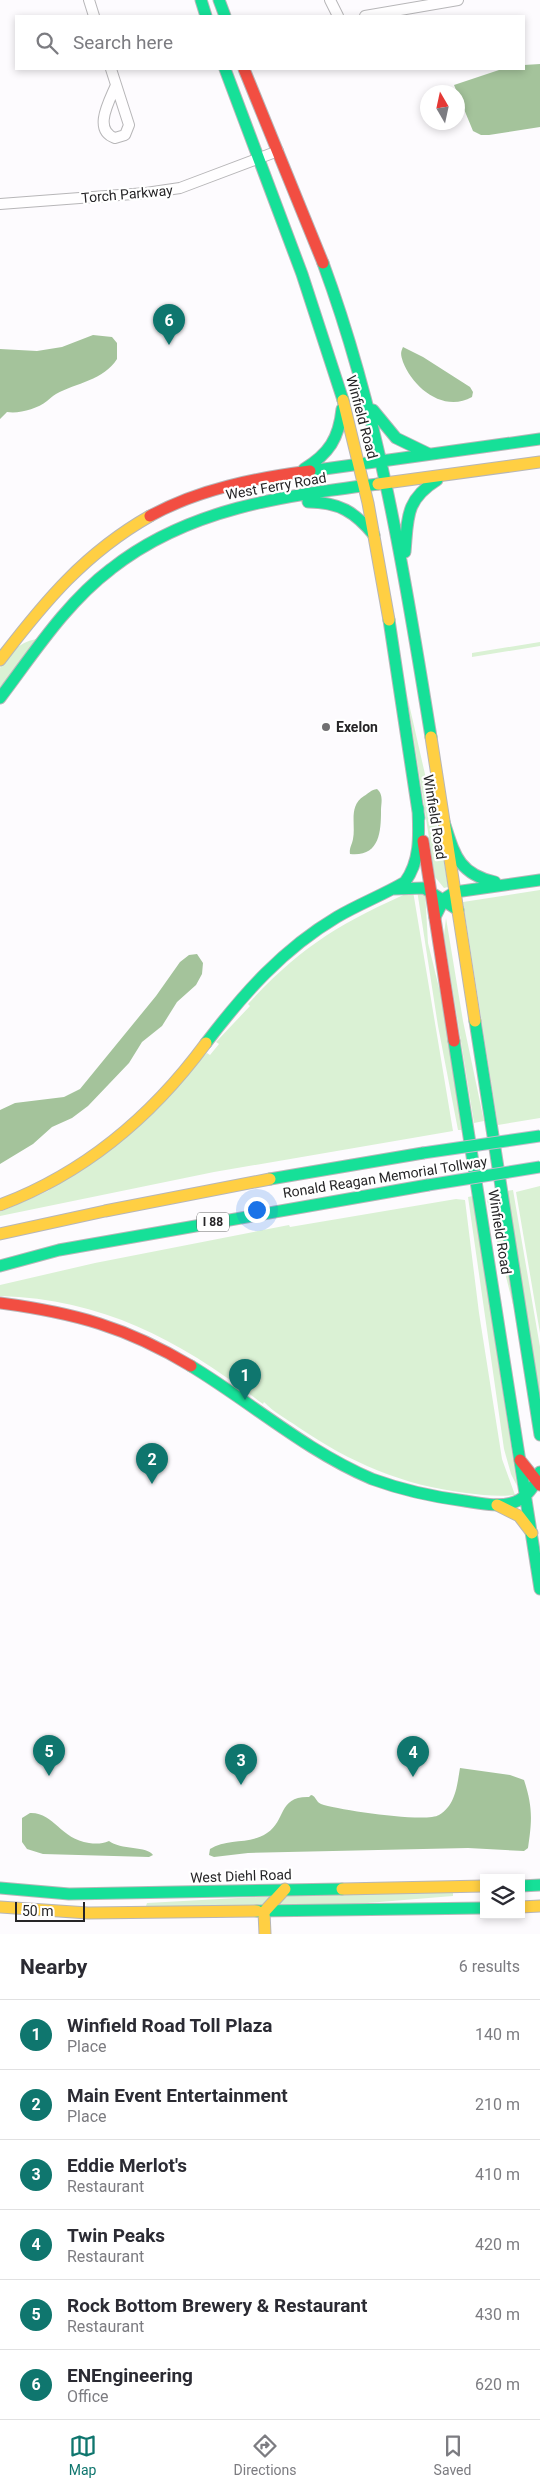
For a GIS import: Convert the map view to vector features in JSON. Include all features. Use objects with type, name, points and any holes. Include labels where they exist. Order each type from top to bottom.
[{"type":"main road","points":[[201,0],[206,15]]},
{"type":"main road","points":[[219,0],[225,15]]},
{"type":"main road","name":"Winfield Road","points":[[224,70],[299,265],[343,400],[365,486],[418,808],[540,1589]]},
{"type":"main road","name":"Winfield Road","points":[[244,70],[334,293],[368,402],[388,483],[404,568],[540,1435]]},
{"type":"main road","points":[[297,472],[330,451],[337,435],[343,400]]},
{"type":"main road","points":[[368,402],[389,432],[397,440],[430,454]]},
{"type":"main road","name":"West Ferry Road","points":[[0,660],[56,588],[79,566],[124,530],[171,504],[204,491],[240,482],[297,472],[540,439]]},
{"type":"main road","name":"West Ferry Road","points":[[0,698],[77,599],[112,568],[160,536],[191,521],[263,500],[540,462]]},
{"type":"main road","points":[[404,568],[410,504],[423,488],[448,475]]},
{"type":"main road","points":[[263,500],[326,501],[342,505],[358,514],[374,536]]},
{"type":"main road","points":[[0,1205],[42,1187],[104,1149],[136,1123],[167,1091],[248,990],[283,955],[333,919],[394,889],[412,875],[419,838],[418,808]]},
{"type":"main road","points":[[443,819],[457,858],[469,875],[483,881],[518,882]]},
{"type":"main road","points":[[435,917],[444,898],[455,892],[540,880]]},
{"type":"main road","points":[[394,889],[415,886],[430,890],[444,898],[458,910]]},
{"type":"main road","name":"Ronald Reagan Memorial Tollway","points":[[0,1234],[82,1215],[179,1196],[423,1153],[540,1136]]},
{"type":"main road","name":"Ronald Reagan Memorial Tollway","points":[[0,1266],[68,1248],[540,1167]]},
{"type":"main road","points":[[0,1303],[45,1309],[90,1319],[140,1338],[202,1372],[325,1454],[371,1478],[427,1495],[497,1505],[519,1516],[532,1533]]},
{"type":"main road","points":[[497,1505],[518,1501],[533,1490],[539,1479],[520,1460]]},
{"type":"main road","points":[[525,1886],[540,1880]]},
{"type":"main road","points":[[525,1886],[540,1885]]},
{"type":"main road","name":"West Diehl Road","points":[[0,1888],[69,1894],[480,1886]]},
{"type":"main road","points":[[264,1934],[264,1912],[285,1890]]},
{"type":"main road","points":[[525,1907],[540,1906]]},
{"type":"main road","points":[[0,1907],[88,1913],[480,1908]]},
{"type":"street","points":[[89,0],[94,15]]},
{"type":"street","points":[[330,0],[338,15]]},
{"type":"street","points":[[371,15],[458,0]]},
{"type":"street","points":[[111,70],[116,85]]},
{"type":"street","name":"Torch Parkway","points":[[0,204],[170,190],[195,184],[278,151]]},
{"type":"shaded area","points":[[540,64],[540,127],[489,135],[481,135],[473,131],[465,112],[465,85],[454,85],[499,70],[525,70],[525,65]]},
{"type":"shaded area","points":[[93,335],[112,337],[117,343],[117,359],[105,372],[56,394],[33,409],[22,412],[7,412],[0,419],[0,349],[37,351],[62,347]]},
{"type":"shaded area","points":[[403,347],[423,357],[470,387],[473,392],[472,397],[451,402],[440,400],[422,389],[414,381],[403,362],[401,351]]},
{"type":"shaded area","points":[[38,639],[0,688],[0,668],[6,658],[21,645]]},
{"type":"shaded area","points":[[540,642],[540,646],[472,657],[472,653]]},
{"type":"shaded area","points":[[407,695],[442,849],[448,887],[444,888],[435,877]]},
{"type":"shaded area","points":[[377,789],[382,799],[379,835],[373,848],[367,852],[350,854],[354,834],[354,810],[356,805],[364,796]]},
{"type":"shaded area","points":[[417,890],[425,891],[428,943],[441,996],[462,1130],[458,1130],[438,1026]]},
{"type":"shaded area","points":[[540,890],[540,1118],[498,1125],[463,902]]},
{"type":"shaded area","points":[[413,891],[453,1131],[214,1172],[0,1216],[0,1212],[48,1191],[207,1053],[210,1055],[219,1044],[216,1042],[250,1006],[248,1004],[267,984],[305,951],[324,937],[365,913]]},
{"type":"shaded area","points":[[446,918],[463,1021],[484,1121],[474,1123],[444,935]]},
{"type":"shaded area","points":[[197,954],[203,963],[202,974],[196,985],[177,1002],[162,1026],[142,1042],[129,1063],[88,1106],[72,1118],[52,1127],[33,1144],[0,1164],[0,1110],[15,1103],[64,1097],[80,1089],[156,996],[180,962],[189,955]]},
{"type":"shaded area","points":[[540,1186],[540,1333],[516,1192]]},
{"type":"shaded area","points":[[513,1190],[540,1347],[540,1399],[507,1191]]},
{"type":"shaded area","points":[[473,1196],[517,1486],[511,1474],[504,1449],[468,1197]]},
{"type":"shaded area","points":[[496,1198],[514,1309],[487,1200]]},
{"type":"shaded area","points":[[456,1199],[465,1200],[479,1313],[502,1459],[515,1495],[484,1495],[443,1489],[399,1478],[378,1470],[358,1462],[318,1440],[202,1361],[172,1343],[140,1328],[108,1315],[74,1305],[38,1299],[0,1296],[0,1285],[95,1263],[289,1225],[290,1227]]},
{"type":"shaded area","points":[[460,1768],[510,1775],[524,1780],[531,1814],[528,1848],[524,1851],[468,1848],[248,1853],[214,1857],[209,1855],[210,1849],[217,1846],[253,1839],[267,1833],[273,1828],[287,1805],[299,1798],[311,1795],[321,1804],[330,1807],[362,1812],[417,1818],[439,1815],[445,1811],[452,1800],[457,1788]]},
{"type":"shaded area","points":[[30,1813],[38,1814],[52,1821],[79,1841],[97,1844],[109,1841],[120,1846],[146,1850],[153,1855],[149,1857],[43,1854],[27,1849],[22,1842],[22,1818]]},
{"type":"shaded area","points":[[453,1892],[453,1896],[343,1905],[278,1906],[285,1895]]},
{"type":"shaded area","points":[[275,1896],[267,1907],[146,1906],[147,1903]]},
{"type":"traffic: fast","points":[[201,0],[206,15]]},
{"type":"traffic: fast","points":[[219,0],[225,15]]},
{"type":"traffic: fast","points":[[225,70],[302,274],[343,400]]},
{"type":"traffic: fast","points":[[323,263],[360,379],[389,497],[431,737]]},
{"type":"traffic: fast","points":[[304,469],[320,457],[331,444],[341,419],[342,409]]},
{"type":"traffic: fast","points":[[373,410],[396,438],[429,454]]},
{"type":"traffic: fast","points":[[310,471],[540,439]]},
{"type":"traffic: fast","points":[[405,552],[410,511],[419,495],[437,480]]},
{"type":"traffic: fast","points":[[0,698],[51,629],[79,597],[111,569],[141,548],[204,518],[238,508],[272,500],[378,484]]},
{"type":"traffic: fast","points":[[308,502],[329,504],[346,510],[360,520],[374,535]]},
{"type":"traffic: fast","points":[[389,620],[419,818]]},
{"type":"traffic: fast","points":[[206,1043],[250,990],[299,943],[337,917],[405,882],[414,865],[418,846],[418,808]]},
{"type":"traffic: fast","points":[[443,819],[450,842],[459,860],[472,873],[495,882]]},
{"type":"traffic: fast","points":[[435,917],[444,899],[455,892],[540,880]]},
{"type":"traffic: fast","points":[[394,889],[424,888],[458,910]]},
{"type":"traffic: fast","points":[[475,1021],[540,1435]]},
{"type":"traffic: fast","points":[[454,1041],[540,1589]]},
{"type":"traffic: fast","points":[[423,1153],[540,1136]]},
{"type":"traffic: fast","points":[[270,1179],[423,1153]]},
{"type":"traffic: fast","points":[[428,1185],[540,1167]]},
{"type":"traffic: fast","points":[[0,1266],[59,1250],[428,1185]]},
{"type":"traffic: fast","points":[[191,1366],[324,1455],[372,1479],[395,1487],[418,1493],[500,1505],[519,1500],[527,1494],[540,1472]]},
{"type":"traffic: fast","points":[[525,1886],[540,1885]]},
{"type":"traffic: fast","points":[[0,1888],[69,1894],[342,1889]]},
{"type":"traffic: fast","points":[[257,1911],[480,1908]]},
{"type":"traffic: slow","points":[[343,400],[368,503],[389,620]]},
{"type":"traffic: slow","points":[[378,484],[540,462]]},
{"type":"traffic: slow","points":[[0,660],[50,598],[86,562],[127,530],[150,516]]},
{"type":"traffic: slow","points":[[431,737],[475,1021]]},
{"type":"traffic: slow","points":[[0,1205],[31,1192],[61,1176],[89,1159],[115,1139],[163,1094],[206,1043]]},
{"type":"traffic: slow","points":[[0,1234],[105,1211],[270,1179]]},
{"type":"traffic: slow","points":[[497,1505],[519,1516],[532,1533]]},
{"type":"traffic: slow","points":[[342,1889],[480,1886]]},
{"type":"traffic: slow","points":[[265,1934],[264,1912],[285,1889]]},
{"type":"traffic: slow","points":[[525,1907],[540,1906]]},
{"type":"traffic: slow","points":[[0,1907],[88,1913],[257,1911]]},
{"type":"traffic: jam","points":[[244,70],[323,263]]},
{"type":"traffic: jam","points":[[150,516],[188,499],[228,486],[310,471]]},
{"type":"traffic: jam","points":[[423,841],[454,1041]]},
{"type":"traffic: jam","points":[[0,1303],[76,1317],[99,1324],[144,1341],[191,1366]]},
{"type":"traffic: jam","points":[[520,1460],[540,1485]]},
{"type":"place","name":"ENEngineering","points":[[169,345]]},
{"type":"place","name":"Exelon","points":[[326,727]]},
{"type":"place","name":"Winfield Road Toll Plaza","points":[[245,1400]]},
{"type":"place","name":"Main Event Entertainment","points":[[152,1484]]},
{"type":"place","name":"Rock Bottom Brewery & Restaurant","points":[[49,1776]]},
{"type":"place","name":"Twin Peaks","points":[[413,1777]]},
{"type":"place","name":"Eddie Merlot's","points":[[241,1785]]}]
